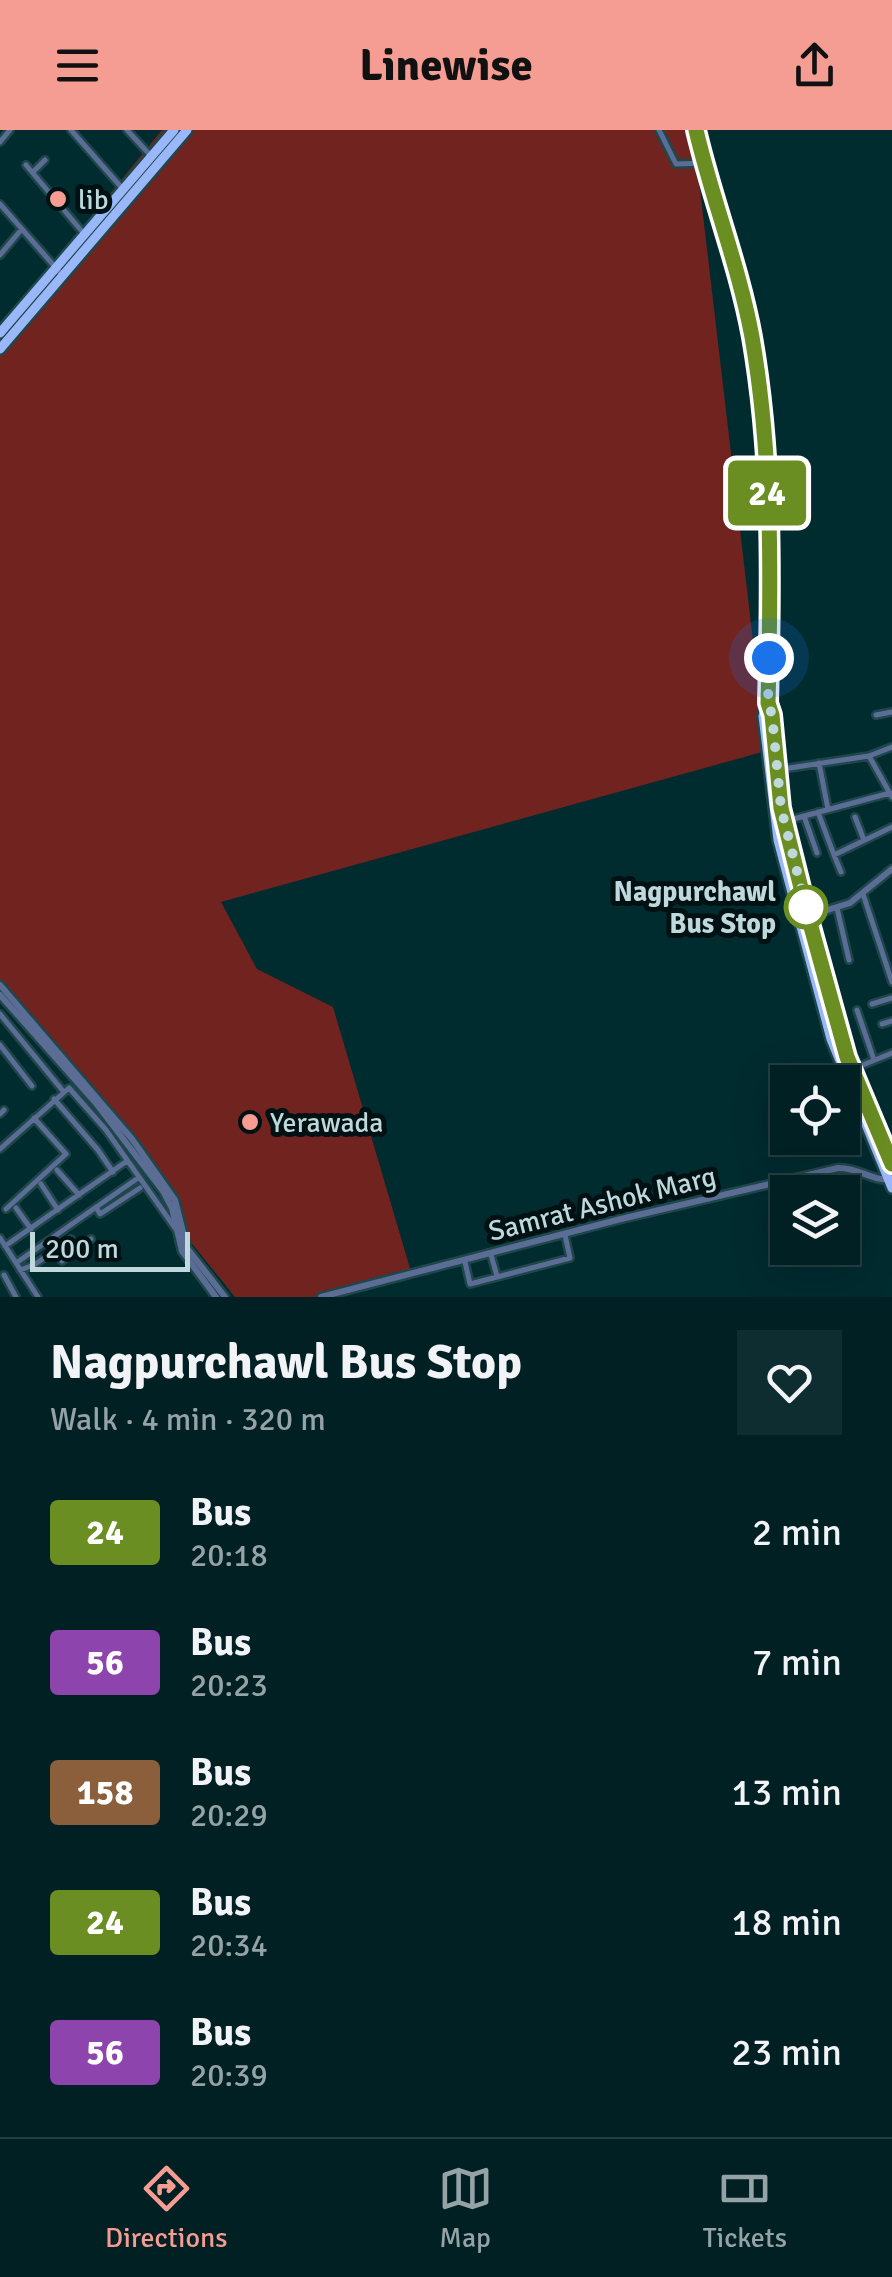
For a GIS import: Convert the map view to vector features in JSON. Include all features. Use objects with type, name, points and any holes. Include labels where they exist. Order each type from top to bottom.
[{"type":"main road","points":[[0,349],[84,236],[174,130]]},
{"type":"main road","points":[[0,333],[186,130]]},
{"type":"main road","points":[[696,130],[744,297],[758,378],[770,558],[768,703],[779,823],[845,1065]]},
{"type":"main road","points":[[860,1098],[892,1164]]},
{"type":"main road","points":[[860,1104],[891,1182]]},
{"type":"street","points":[[0,142],[10,130]]},
{"type":"street","points":[[72,130],[124,190]]},
{"type":"street","points":[[127,130],[152,157]]},
{"type":"street","points":[[659,130],[676,164],[704,162]]},
{"type":"street","points":[[32,172],[45,160]]},
{"type":"street","points":[[26,165],[84,236]]},
{"type":"street","points":[[0,204],[59,272]]},
{"type":"street","points":[[0,254],[21,229]]},
{"type":"street","points":[[876,714],[892,712]]},
{"type":"street","points":[[773,770],[869,756],[892,748]]},
{"type":"street","points":[[779,823],[891,795],[869,756]]},
{"type":"street","points":[[819,763],[828,810]]},
{"type":"street","points":[[818,812],[840,872]]},
{"type":"street","points":[[804,816],[817,853]]},
{"type":"street","points":[[855,817],[864,840]]},
{"type":"street","points":[[834,855],[892,827]]},
{"type":"street","points":[[803,918],[837,908],[862,894],[892,869]]},
{"type":"street","points":[[862,894],[891,980]]},
{"type":"street","points":[[837,908],[849,960]]},
{"type":"street","points":[[881,951],[892,946]]},
{"type":"street","points":[[0,985],[132,1138],[175,1200],[187,1248],[225,1297]]},
{"type":"street","points":[[0,996],[96,1102],[131,1147],[168,1199],[188,1262],[216,1297]]},
{"type":"street","points":[[872,1004],[892,998]]},
{"type":"street","points":[[857,1010],[874,1060]]},
{"type":"street","points":[[0,1014],[63,1091]]},
{"type":"street","points":[[882,1024],[892,1021]]},
{"type":"street","points":[[0,1044],[32,1086]]},
{"type":"street","points":[[860,1066],[892,1053]]},
{"type":"street","points":[[0,1148],[70,1089],[106,1130],[176,1231]]},
{"type":"street","points":[[54,1100],[113,1172]]},
{"type":"street","points":[[6,1209],[66,1154],[34,1118]]},
{"type":"street","points":[[5,1246],[128,1161]]},
{"type":"street","name":"Samrat Ashok Marg","points":[[321,1297],[838,1168],[860,1169],[891,1182]]},
{"type":"street","points":[[56,1170],[78,1195]]},
{"type":"street","points":[[18,1267],[138,1178]]},
{"type":"street","points":[[41,1184],[58,1210]]},
{"type":"street","points":[[96,1207],[100,1214],[140,1188]]},
{"type":"street","points":[[16,1208],[31,1228]]},
{"type":"street","points":[[464,1262],[470,1284],[570,1258],[565,1235]]},
{"type":"street","points":[[0,1238],[38,1297]]},
{"type":"street","points":[[18,1267],[70,1239]]},
{"type":"street","points":[[54,1251],[62,1261],[91,1240]]},
{"type":"street","points":[[0,1260],[10,1254]]},
{"type":"street","points":[[491,1255],[497,1276]]},
{"type":"street","points":[[4,1275],[16,1297]]},
{"type":"shaded area","points":[[162,130],[693,130],[766,751],[221,902],[257,969],[333,1007],[412,1275],[330,1297],[235,1297],[172,1219],[170,1208],[174,1205],[147,1157],[131,1145],[100,1097],[0,999],[0,328]]},
{"type":"bus line","name":"24","points":[[696,130],[744,297],[758,378],[770,558],[768,703],[781,808],[840,1036],[892,1164]]},
{"type":"place","name":"lib","points":[[58,199]]},
{"type":"place","name":"Nagpurchawl Bus Stop","points":[[806,907]]},
{"type":"place","name":"Yerawada","points":[[250,1122]]},
{"type":"route","points":[[769,658],[768,703],[781,808],[806,907]]}]
